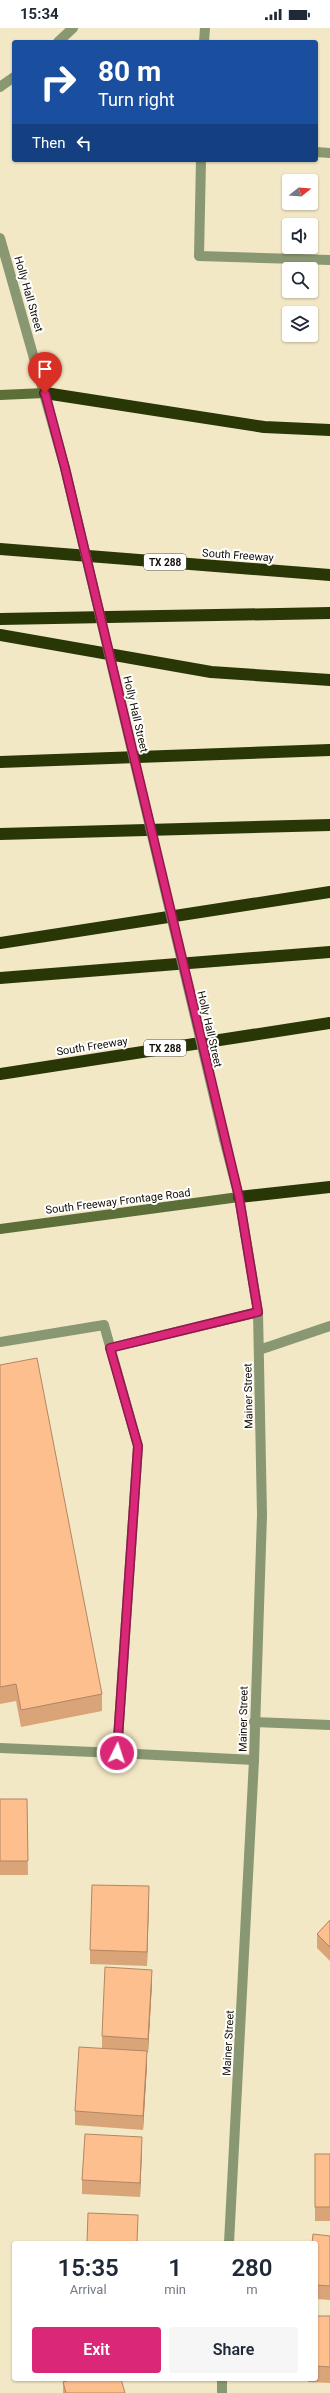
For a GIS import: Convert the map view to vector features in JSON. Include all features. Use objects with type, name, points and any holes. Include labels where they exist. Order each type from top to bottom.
[{"type":"highway","points":[[45,393],[264,427],[330,430]]},
{"type":"highway","name":"South Freeway","points":[[0,549],[330,575]]},
{"type":"highway","points":[[0,619],[330,613]]},
{"type":"highway","points":[[0,635],[211,672],[330,680]]},
{"type":"highway","points":[[0,762],[330,750]]},
{"type":"highway","points":[[0,834],[330,825]]},
{"type":"highway","points":[[0,943],[330,892]]},
{"type":"highway","points":[[0,978],[330,952]]},
{"type":"highway","name":"South Freeway","points":[[0,1074],[330,1023]]},
{"type":"highway","points":[[239,1197],[330,1186]]},
{"type":"main road","points":[[0,395],[45,393]]},
{"type":"main road","name":"South Freeway Frontage Road","points":[[0,1229],[239,1197]]},
{"type":"street","points":[[60,40],[74,28]]},
{"type":"street","points":[[204,40],[205,28]]},
{"type":"street","points":[[0,87],[12,78]]},
{"type":"street","points":[[318,152],[330,152]]},
{"type":"street","points":[[201,162],[199,256],[330,260]]},
{"type":"street","name":"Holly Hall Street","points":[[0,238],[65,468],[239,1197]]},
{"type":"street","name":"Mainer Street","points":[[229,2241],[254,1760],[254,1722],[262,1515],[258,1312],[239,1197]]},
{"type":"street","points":[[110,1348],[258,1312]]},
{"type":"street","points":[[0,1342],[104,1325],[138,1446],[117,1753]]},
{"type":"street","points":[[259,1350],[330,1326]]},
{"type":"street","points":[[254,1722],[330,1725]]},
{"type":"street","points":[[0,1748],[254,1760]]},
{"type":"street","points":[[222,2381],[222,2393]]},
{"type":"building","points":[[37,1358],[102,1694],[21,1710],[16,1684],[0,1687],[0,1365]]},
{"type":"building","points":[[0,1799],[27,1799],[28,1861],[0,1861]]},
{"type":"building","points":[[92,1885],[149,1886],[147,1952],[90,1950]]},
{"type":"building","points":[[330,1920],[330,1947],[317,1934]]},
{"type":"building","points":[[105,1967],[152,1970],[148,2039],[102,2036]]},
{"type":"building","points":[[79,2047],[147,2051],[143,2116],[75,2111]]},
{"type":"building","points":[[85,2134],[142,2137],[140,2183],[82,2180]]},
{"type":"building","points":[[315,2154],[330,2154],[330,2207],[315,2207]]},
{"type":"building","points":[[88,2213],[138,2215],[137,2241],[87,2241]]},
{"type":"building","points":[[313,2234],[330,2236],[330,2286],[318,2285],[318,2241],[312,2241]]},
{"type":"building","points":[[318,2316],[330,2316],[330,2367],[318,2366]]},
{"type":"building","points":[[122,2381],[125,2393],[66,2393],[63,2382]]},
{"type":"route","points":[[45,393],[65,468],[220,1123],[239,1197],[258,1312],[110,1348],[138,1446],[117,1753]]}]
